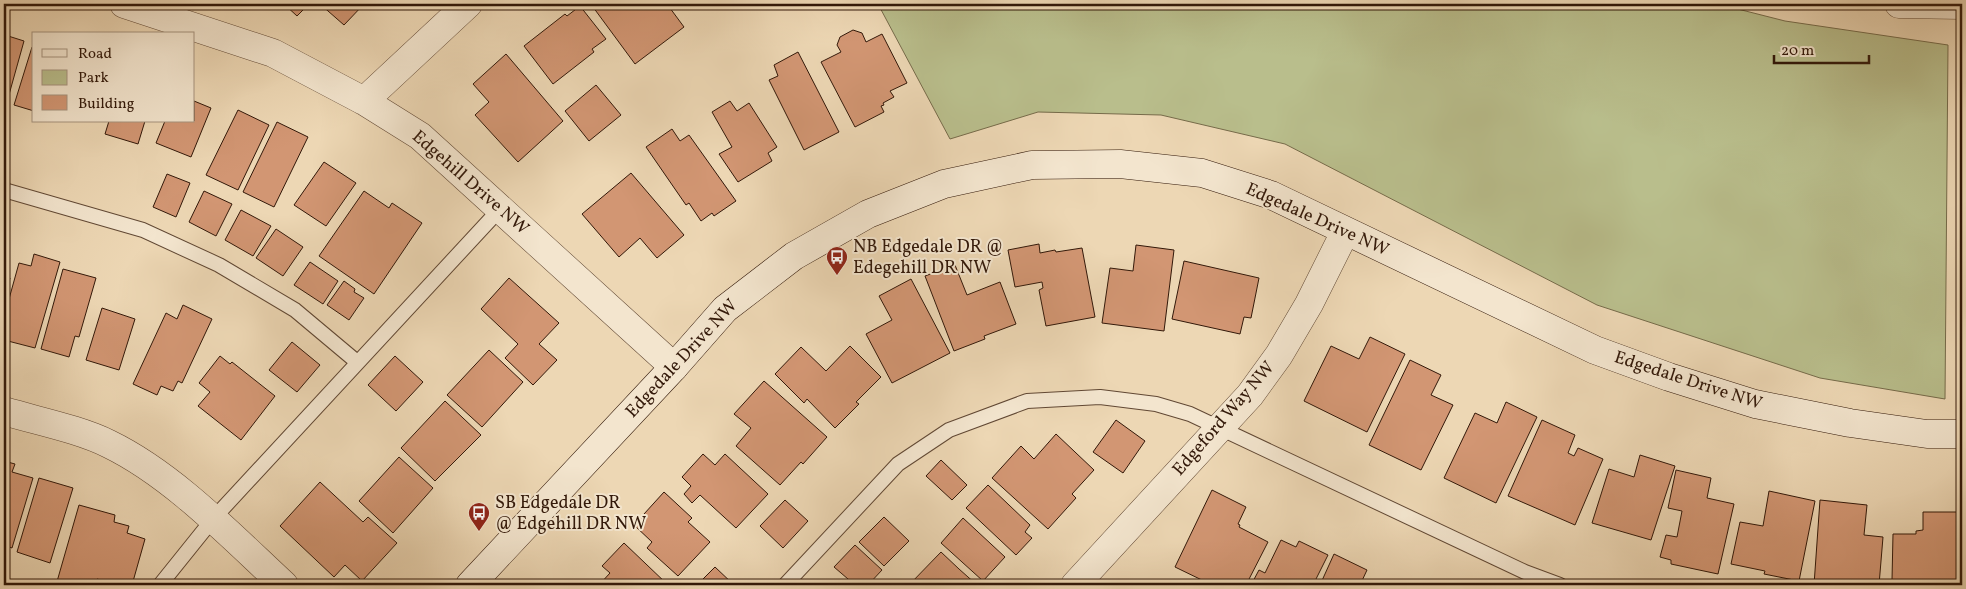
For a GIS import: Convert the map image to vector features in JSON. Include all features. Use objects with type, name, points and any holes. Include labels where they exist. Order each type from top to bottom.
[{"type":"street","name":"Edgehill Drive NW","points":[[124,4],[273,53],[364,101],[420,136],[674,366]]},
{"type":"street","points":[[364,101],[468,4]]},
{"type":"street","points":[[1899,4],[1962,5]]},
{"type":"street","name":"Edgedale Drive NW","points":[[470,585],[725,309],[794,256],[868,214],[944,184],[1032,166],[1120,164],[1202,173],[1271,195],[1594,350],[1669,377],[1755,404],[1850,423],[1927,434],[1962,434]]},
{"type":"street","name":"Edgeford Way NW","points":[[1075,585],[1250,395],[1279,355],[1345,232]]},
{"type":"street","points":[[4,411],[109,444],[146,466],[213,519],[284,585]]},
{"type":"lane","points":[[4,190],[143,230],[219,265],[295,310],[357,362]]},
{"type":"lane","points":[[160,585],[213,519],[500,208]]},
{"type":"lane","points":[[785,585],[898,464],[949,430],[1027,401],[1100,397],[1156,404],[1190,414],[1525,572],[1560,585]]},
{"type":"green space","points":[[878,4],[1400,4],[1403,7],[1407,4],[1718,4],[1785,21],[1948,45],[1945,399],[1820,378],[1597,305],[1285,144],[1161,115],[1038,112],[950,139]]},
{"type":"building","points":[[284,4],[309,4],[297,16]]},
{"type":"building","points":[[320,4],[364,4],[344,25]]},
{"type":"building","points":[[598,4],[667,4],[684,27],[635,64],[593,7]]},
{"type":"building","points":[[580,6],[606,39],[592,49],[594,52],[553,84],[524,46],[565,14],[567,16]]},
{"type":"building","points":[[4,29],[6,30],[5,35],[24,41],[5,109],[4,108]]},
{"type":"building","points":[[853,30],[862,33],[866,42],[882,34],[907,83],[890,91],[894,97],[881,106],[884,112],[855,127],[821,62],[841,52],[837,45],[840,37]]},
{"type":"building","points":[[32,47],[32,110],[14,105]]},
{"type":"building","points":[[798,52],[839,132],[804,150],[769,80],[778,76],[774,65]]},
{"type":"building","points":[[506,54],[563,121],[518,162],[475,115],[489,102],[473,84]]},
{"type":"building","points":[[596,85],[621,115],[589,141],[565,111]]},
{"type":"building","points":[[195,101],[211,108],[191,157],[156,143],[165,122],[195,122]]},
{"type":"building","points":[[730,101],[737,111],[749,103],[777,147],[768,153],[772,161],[738,182],[719,154],[732,147],[712,112]]},
{"type":"building","points":[[238,110],[269,125],[238,190],[206,175]]},
{"type":"building","points":[[109,122],[145,122],[138,144],[105,134]]},
{"type":"building","points":[[277,122],[308,137],[274,207],[243,192]]},
{"type":"building","points":[[672,129],[680,141],[689,135],[736,201],[714,216],[712,213],[701,221],[689,203],[686,205],[646,147]]},
{"type":"building","points":[[324,162],[356,183],[326,226],[294,205]]},
{"type":"building","points":[[631,173],[684,235],[657,258],[640,238],[619,257],[582,214]]},
{"type":"building","points":[[167,174],[190,183],[176,217],[153,207]]},
{"type":"building","points":[[204,191],[232,204],[216,236],[189,222]]},
{"type":"building","points":[[364,191],[389,208],[392,203],[422,223],[374,294],[319,256]]},
{"type":"building","points":[[241,210],[271,226],[253,256],[225,240]]},
{"type":"building","points":[[276,229],[303,247],[283,276],[256,258]]},
{"type":"building","points":[[1039,244],[1040,253],[1082,248],[1095,317],[1046,326],[1039,290],[1043,288],[1042,282],[1015,287],[1008,250]]},
{"type":"building","points":[[1136,245],[1174,250],[1164,331],[1102,323],[1110,268],[1133,271]]},
{"type":"building","points":[[34,254],[60,262],[35,348],[4,340],[4,317],[19,263],[31,266]]},
{"type":"building","points":[[1184,261],[1259,278],[1251,318],[1244,317],[1240,334],[1172,319]]},
{"type":"building","points":[[310,262],[338,281],[323,304],[294,285]]},
{"type":"building","points":[[955,265],[967,295],[1000,282],[1016,324],[984,336],[985,339],[954,351],[925,276]]},
{"type":"building","points":[[63,269],[96,278],[79,337],[75,336],[69,357],[41,349]]},
{"type":"building","points":[[4,277],[10,278],[4,299]]},
{"type":"building","points":[[509,278],[559,323],[539,344],[557,360],[533,385],[505,358],[518,344],[481,309]]},
{"type":"building","points":[[911,279],[950,353],[892,383],[866,334],[892,320],[879,296]]},
{"type":"building","points":[[344,281],[355,289],[354,292],[364,298],[349,320],[327,305]]},
{"type":"building","points":[[183,305],[212,319],[182,383],[178,381],[173,391],[161,386],[157,395],[133,384],[166,313],[177,319]]},
{"type":"building","points":[[102,308],[135,319],[119,370],[86,360]]},
{"type":"building","points":[[1370,337],[1405,354],[1367,432],[1304,401],[1331,346],[1359,359]]},
{"type":"building","points":[[292,342],[320,365],[297,392],[269,370]]},
{"type":"building","points":[[850,346],[881,377],[856,402],[859,404],[835,428],[807,399],[804,403],[775,374],[801,347],[826,371]]},
{"type":"building","points":[[489,350],[523,382],[482,427],[447,395]]},
{"type":"building","points":[[220,356],[230,364],[232,362],[275,396],[241,440],[198,406],[210,392],[199,383]]},
{"type":"building","points":[[395,356],[423,382],[396,411],[368,385]]},
{"type":"building","points":[[1410,360],[1441,375],[1431,395],[1453,405],[1421,470],[1369,445]]},
{"type":"building","points":[[764,381],[827,437],[803,464],[801,462],[780,485],[736,446],[751,428],[734,414]]},
{"type":"building","points":[[445,401],[481,435],[435,481],[401,448]]},
{"type":"building","points":[[1506,402],[1537,417],[1496,503],[1444,478],[1475,413],[1497,423]]},
{"type":"building","points":[[1116,420],[1145,441],[1123,473],[1093,452]]},
{"type":"building","points":[[1542,420],[1575,435],[1568,453],[1574,456],[1578,448],[1603,459],[1575,525],[1508,496]]},
{"type":"building","points":[[1056,434],[1094,470],[1072,494],[1076,498],[1048,529],[992,478],[1021,446],[1034,459]]},
{"type":"building","points":[[703,454],[715,465],[725,454],[768,494],[736,528],[700,495],[692,503],[684,494],[691,486],[682,477]]},
{"type":"building","points":[[1640,455],[1675,466],[1651,540],[1592,523],[1609,469],[1634,477]]},
{"type":"building","points":[[399,457],[433,488],[393,533],[359,501]]},
{"type":"building","points":[[941,460],[967,485],[952,500],[926,476]]},
{"type":"building","points":[[4,461],[15,464],[12,472],[33,478],[12,548],[4,545]]},
{"type":"building","points":[[1676,470],[1711,478],[1707,498],[1734,504],[1718,574],[1671,564],[1671,560],[1660,557],[1666,535],[1677,537],[1682,511],[1668,508]]},
{"type":"building","points":[[39,478],[73,488],[50,563],[17,552]]},
{"type":"building","points":[[320,482],[363,522],[368,517],[397,543],[362,581],[345,565],[334,577],[280,526]]},
{"type":"building","points":[[988,485],[1030,525],[1025,532],[1032,538],[1016,555],[966,508]]},
{"type":"building","points":[[1212,490],[1246,507],[1238,524],[1240,525],[1239,527],[1268,542],[1246,585],[1203,585],[1206,582],[1175,567]]},
{"type":"building","points":[[1769,491],[1815,501],[1799,581],[1764,574],[1765,571],[1731,564],[1740,522],[1763,526]]},
{"type":"building","points":[[664,492],[692,518],[688,522],[710,542],[678,576],[647,548],[652,542],[634,525]]},
{"type":"building","points":[[785,500],[808,521],[783,548],[760,526]]},
{"type":"building","points":[[1820,500],[1867,505],[1864,535],[1883,537],[1879,585],[1814,585]]},
{"type":"building","points":[[79,505],[115,515],[114,522],[129,526],[127,533],[145,539],[132,585],[116,581],[115,584],[97,579],[96,585],[56,585]]},
{"type":"building","points":[[1923,512],[1958,512],[1958,580],[1892,580],[1893,534],[1916,534],[1916,531],[1923,530]]},
{"type":"building","points":[[884,517],[909,541],[884,566],[859,542]]},
{"type":"building","points":[[963,518],[1005,557],[983,581],[941,543]]},
{"type":"building","points":[[1281,540],[1296,547],[1299,541],[1328,555],[1313,585],[1251,585],[1259,570],[1265,573]]},
{"type":"building","points":[[624,543],[668,585],[599,585],[610,573],[602,566]]},
{"type":"building","points":[[855,545],[882,570],[868,585],[855,585],[834,567]]},
{"type":"building","points":[[941,552],[959,569],[977,585],[909,585]]},
{"type":"building","points":[[1334,554],[1367,570],[1360,585],[1320,585]]},
{"type":"building","points":[[4,566],[9,568],[4,585]]},
{"type":"building","points":[[715,567],[734,585],[697,585]]},
{"type":"place","name":"NB Edgedale DR @ Edegehill DR NW","points":[[837,276]]},
{"type":"place","name":"SB Edgedale DR @ Edgehill DR NW","points":[[479,532]]}]
